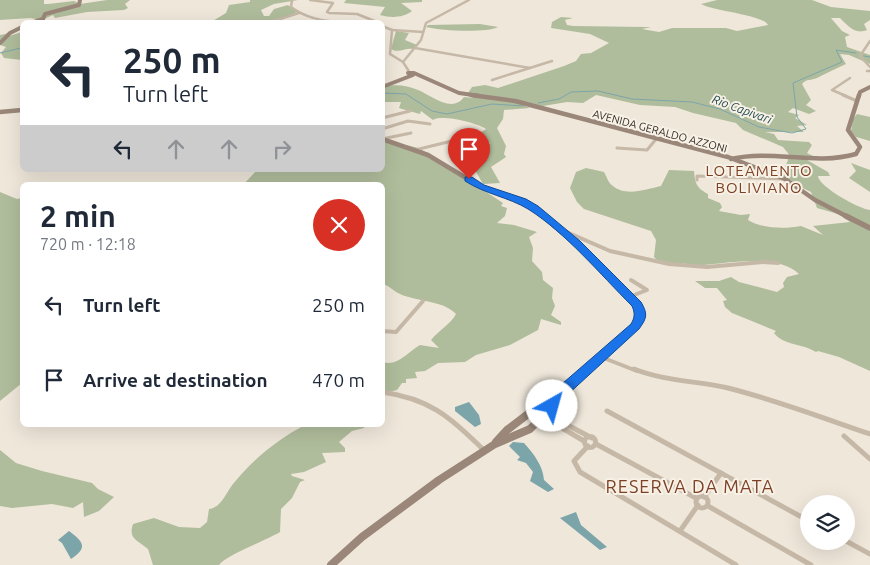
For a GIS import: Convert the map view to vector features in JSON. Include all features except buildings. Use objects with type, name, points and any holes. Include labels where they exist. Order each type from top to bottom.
[{"type":"street","points":[[40,20],[43,19],[44,14],[79,5],[80,0]]},
{"type":"street","points":[[292,0],[291,7],[299,13],[321,20]]},
{"type":"street","points":[[310,0],[312,2],[334,3],[328,13],[357,14],[372,20]]},
{"type":"street","points":[[403,62],[415,48],[428,21],[468,0]]},
{"type":"street","points":[[276,20],[299,13]]},
{"type":"street","points":[[385,27],[392,30],[423,32]]},
{"type":"street","points":[[0,43],[10,33],[20,28]]},
{"type":"street","points":[[385,86],[412,74],[403,62],[390,54],[392,30]]},
{"type":"street","points":[[870,41],[860,56],[870,67]]},
{"type":"street","points":[[415,48],[530,68]]},
{"type":"street","points":[[492,80],[552,62]]},
{"type":"street","name":"AVENIDA GERALDO AZZONI","points":[[412,74],[459,94],[515,101],[606,127],[657,138],[731,159],[769,155],[826,161],[856,154],[860,147],[848,130],[860,92],[870,87]]},
{"type":"street","points":[[850,78],[832,90],[857,101]]},
{"type":"street","points":[[0,112],[20,110]]},
{"type":"street","points":[[385,117],[410,111]]},
{"type":"street","points":[[385,129],[408,121],[430,124]]},
{"type":"street","points":[[385,138],[411,133]]},
{"type":"street","points":[[617,148],[647,150],[657,138]]},
{"type":"street","points":[[415,150],[460,139]]},
{"type":"street","points":[[332,565],[391,514],[495,444],[530,429],[549,410],[556,397],[638,323],[641,315],[632,300],[559,230],[522,201],[481,187],[428,155],[385,140]]},
{"type":"street","points":[[731,159],[785,179],[815,200],[870,228]]},
{"type":"street","points":[[697,180],[697,176],[785,179]]},
{"type":"street","points":[[559,230],[610,251],[669,264],[707,267],[763,262],[778,263]]},
{"type":"street","points":[[631,280],[647,290],[632,300]]},
{"type":"street","points":[[385,331],[396,332],[423,301]]},
{"type":"street","points":[[600,357],[650,375],[711,384],[752,394],[870,434]]},
{"type":"street","points":[[495,444],[506,430],[540,406],[562,387],[571,383]]},
{"type":"street","points":[[385,392],[404,395],[446,414],[485,451]]},
{"type":"street","points":[[540,406],[549,410],[560,421],[592,438],[596,444],[696,498],[704,497],[709,501],[708,506]]},
{"type":"street","points":[[607,411],[800,516]]},
{"type":"street","points":[[523,419],[530,429]]},
{"type":"street","points":[[537,423],[551,422],[584,441],[588,446]]},
{"type":"street","points":[[844,436],[869,459]]},
{"type":"street","points":[[584,441],[586,438],[592,438]]},
{"type":"street","points":[[596,444],[588,446],[574,461],[576,469],[736,565]]},
{"type":"street","points":[[704,497],[721,473]]},
{"type":"street","points":[[696,498],[698,505]]},
{"type":"street","points":[[680,531],[698,505]]},
{"type":"street","points":[[698,505],[708,506],[811,565]]},
{"type":"street","points":[[855,546],[870,554]]},
{"type":"green space","points":[[0,0],[44,0],[44,4],[74,1],[80,4],[107,0],[130,0],[125,4],[128,8],[124,10],[87,12],[55,18],[53,15],[42,20],[30,18],[0,20]]},
{"type":"green space","points":[[250,0],[298,0],[274,4],[261,10],[264,16],[269,16],[274,9],[288,5],[297,12],[282,20],[214,20],[226,13],[229,5],[250,2]]},
{"type":"green space","points":[[346,0],[422,0],[422,2],[401,3],[412,11],[405,15],[393,17],[380,15],[385,7],[344,3]]},
{"type":"green space","points":[[717,0],[812,0],[831,7],[870,11],[870,20],[864,24],[867,30],[863,31],[855,31],[840,18],[831,18],[842,31],[850,35],[845,37],[847,47],[870,55],[870,64],[849,55],[840,54],[846,64],[802,84],[811,100],[806,105],[816,111],[809,114],[793,108],[788,112],[799,115],[795,118],[807,125],[797,126],[804,132],[765,132],[774,134],[778,140],[809,142],[812,145],[807,153],[815,157],[807,160],[828,172],[830,176],[818,176],[820,180],[840,196],[857,206],[870,210],[870,371],[839,357],[816,352],[783,340],[774,333],[776,331],[732,313],[725,307],[723,301],[727,300],[717,288],[705,288],[695,281],[719,281],[731,277],[739,282],[777,292],[784,287],[783,283],[787,277],[799,274],[789,267],[763,261],[693,266],[684,263],[682,265],[658,261],[654,257],[656,240],[651,231],[584,209],[577,202],[570,188],[576,172],[586,168],[604,172],[611,185],[630,192],[661,186],[669,170],[694,171],[699,188],[708,194],[708,198],[720,203],[722,207],[719,211],[741,215],[750,214],[748,220],[760,225],[781,228],[801,226],[823,235],[813,226],[850,222],[838,214],[817,208],[811,192],[770,172],[785,167],[788,160],[786,156],[791,157],[783,147],[743,130],[736,123],[675,107],[640,105],[596,95],[583,103],[567,102],[543,106],[520,104],[530,108],[504,110],[503,119],[497,128],[506,146],[504,154],[506,157],[491,167],[500,183],[483,184],[475,170],[486,154],[479,151],[480,147],[491,143],[470,139],[486,129],[459,120],[437,118],[433,120],[421,111],[420,114],[399,108],[401,102],[385,102],[385,86],[396,85],[414,88],[441,102],[454,104],[464,97],[473,98],[468,93],[472,87],[485,85],[498,88],[564,66],[576,61],[581,54],[591,53],[609,43],[590,34],[551,28],[552,22],[561,17],[573,18],[565,20],[567,25],[573,26],[651,27],[642,29],[659,32],[672,28],[726,28],[737,31],[768,25],[758,18],[701,4]]},
{"type":"green space","points":[[480,24],[498,27],[464,31],[426,27],[428,25]]},
{"type":"green space","points":[[396,31],[409,33],[405,40],[417,45],[413,49],[397,51],[391,49]]},
{"type":"green space","points":[[11,33],[9,36],[20,33],[20,60],[4,58],[1,53],[6,47],[0,45],[0,35]]},
{"type":"green space","points":[[857,114],[870,117],[870,141],[856,137],[851,131],[853,119]]},
{"type":"green space","points":[[385,140],[419,148],[503,203],[501,206],[507,208],[505,216],[497,223],[514,225],[537,232],[529,237],[533,248],[532,261],[542,272],[543,280],[553,288],[552,298],[555,306],[551,315],[561,322],[561,325],[541,319],[538,330],[510,345],[476,355],[465,362],[438,363],[425,371],[415,372],[417,378],[406,379],[406,383],[402,383],[397,390],[385,393],[385,362],[393,362],[403,358],[420,345],[439,348],[431,340],[456,314],[444,306],[407,297],[385,285],[385,182],[246,182],[255,172],[385,172]]},
{"type":"green space","points":[[851,163],[870,170],[870,192],[849,178],[856,171]]},
{"type":"green space","points":[[0,192],[20,198],[20,385],[0,401]]},
{"type":"green space","points":[[302,427],[364,427],[352,431],[339,442],[345,448],[345,452],[322,453],[326,462],[304,472],[291,474],[305,480],[300,482],[292,498],[281,509],[280,532],[237,553],[219,565],[153,565],[148,549],[133,536],[133,524],[154,518],[179,527],[200,528],[207,522],[209,509],[220,503],[248,467],[275,443]]},
{"type":"green space","points":[[0,450],[16,463],[92,483],[98,489],[114,497],[99,511],[84,517],[83,502],[73,508],[52,504],[12,508],[0,506]]},
{"type":"water","points":[[469,402],[479,415],[481,424],[475,427],[455,411],[455,407]]},
{"type":"water","points":[[513,442],[524,443],[528,447],[540,465],[544,480],[554,489],[548,492],[530,481],[533,472],[526,463],[517,460],[520,457],[509,446]]},
{"type":"water","points":[[576,512],[581,525],[607,547],[600,550],[560,518]]},
{"type":"water","points":[[69,531],[78,538],[82,545],[80,552],[71,559],[62,543],[58,540]]},
{"type":"waterway","name":"Rio Capivari","points":[[0,53],[20,48]]},
{"type":"waterway","name":"Rio Capivari","points":[[538,103],[559,99],[571,92],[598,91],[632,99],[692,102],[720,109],[759,127],[792,133],[806,129],[797,117],[793,83],[842,62],[836,50],[856,53]]},
{"type":"waterway","name":"Rio Capivari","points":[[864,56],[870,57]]},
{"type":"waterway","name":"Rio Capivari","points":[[385,93],[406,94],[432,111],[447,114],[492,104],[523,106]]},
{"type":"district","name":"LOTEAMENTO BOLIVIANO","points":[[759,178]]},
{"type":"district","name":"RESERVA DA MATA","points":[[690,486]]},
{"type":"route","points":[[469,179],[492,192],[522,201],[534,209],[576,244],[637,304],[640,312],[641,318],[635,327],[560,393],[553,401],[552,406]]}]
